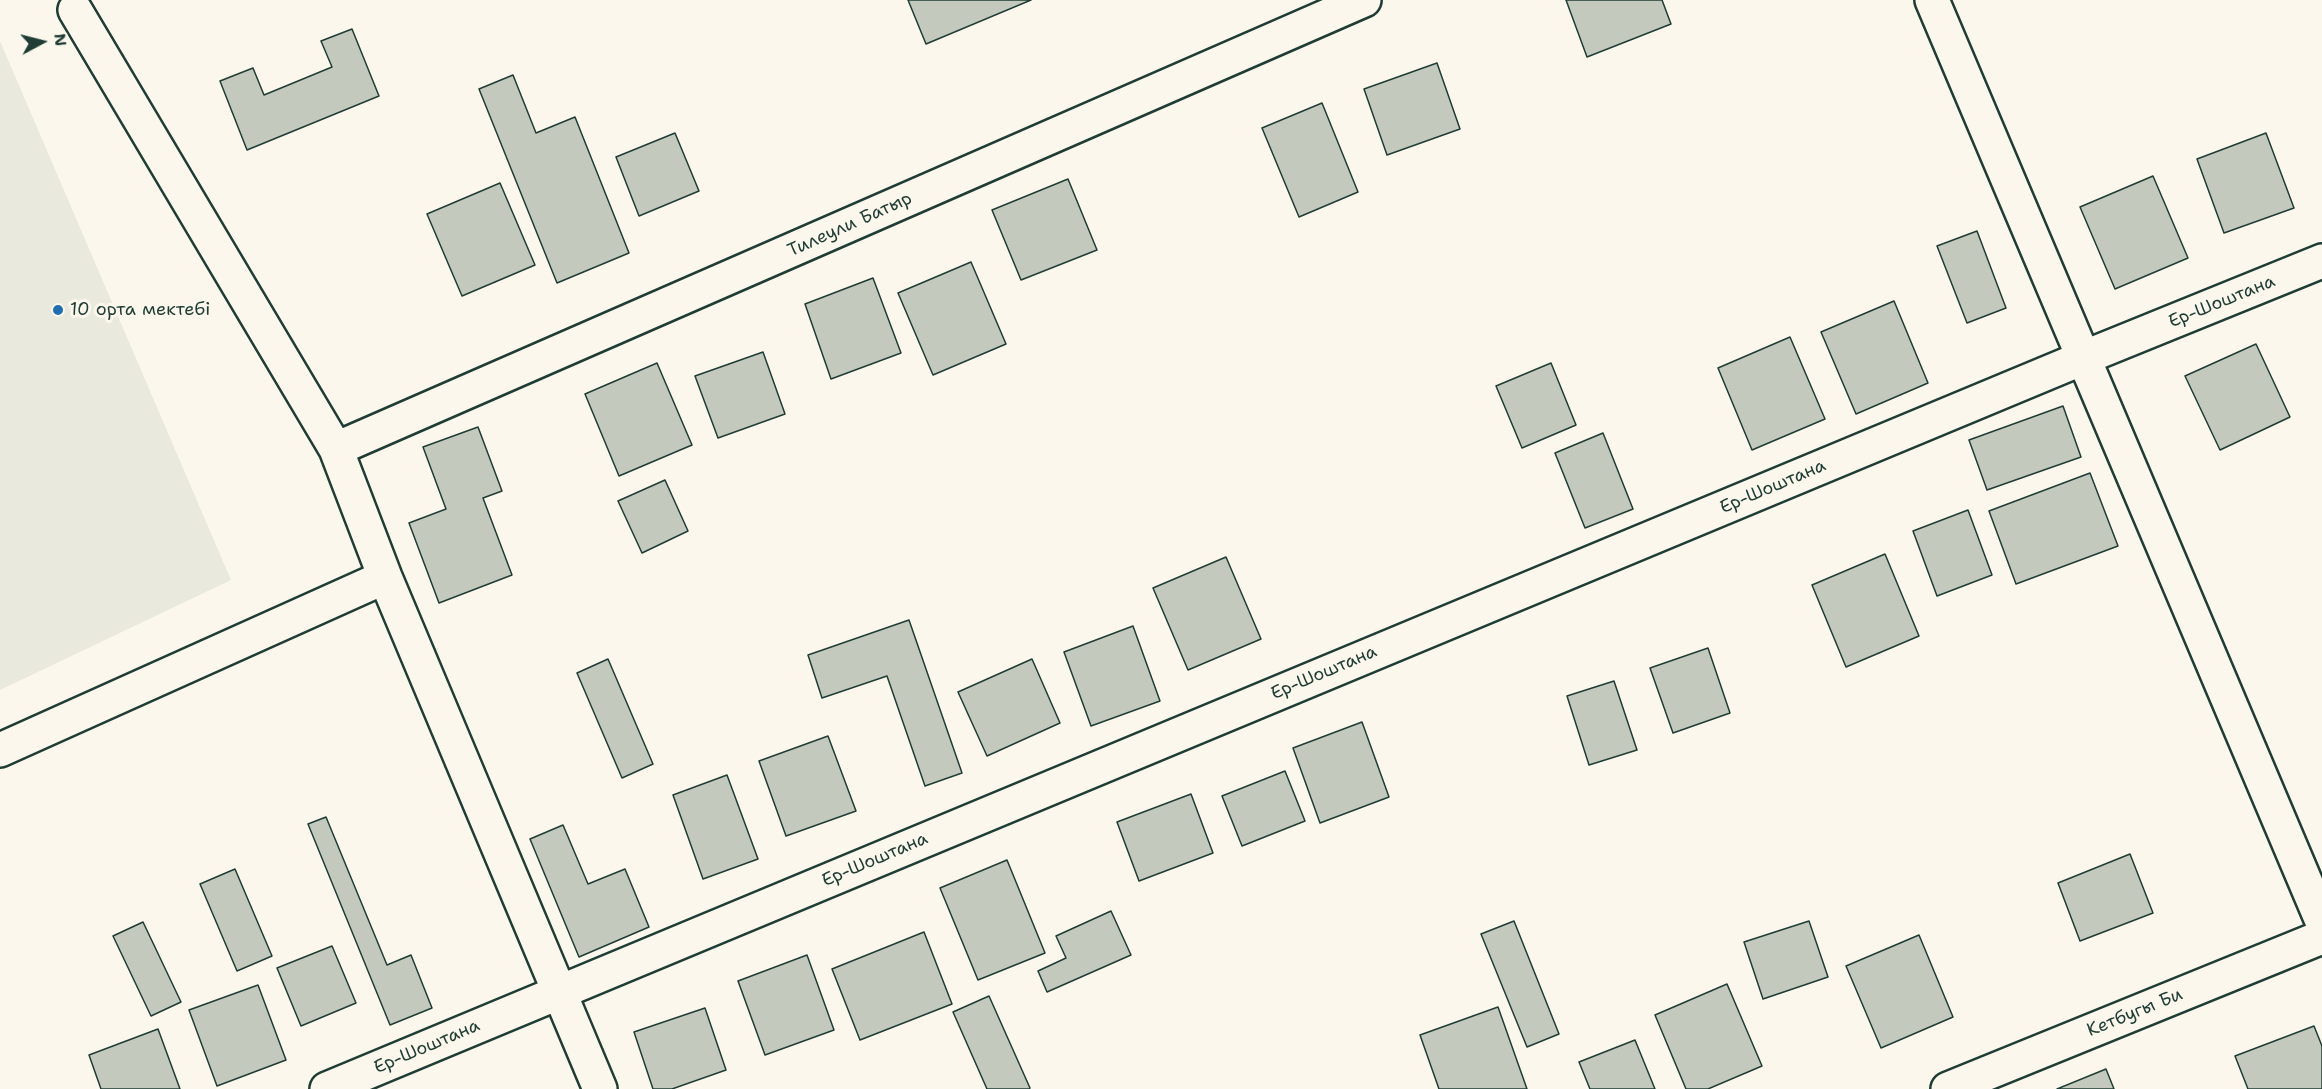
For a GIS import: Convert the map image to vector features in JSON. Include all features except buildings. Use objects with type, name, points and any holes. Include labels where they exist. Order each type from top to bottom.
[{"type":"street","name":"Тилеули Батыр","points":[[336,449],[1364,0]]},
{"type":"street","points":[[1932,0],[2322,921]]},
{"type":"street","points":[[75,10],[336,449],[385,577],[600,1089]]},
{"type":"street","name":"Ер-Шоштана","points":[[327,1089],[2322,261]]},
{"type":"street","points":[[0,750],[385,577]]},
{"type":"street","name":"Кетбугы Би","points":[[1948,1089],[2322,937]]},
{"type":"shaded area","name":"10 орта мектебі","points":[[0,41],[231,580],[0,690]]},
{"type":"place","name":"10 орта мектебі","points":[[58,310]]}]
